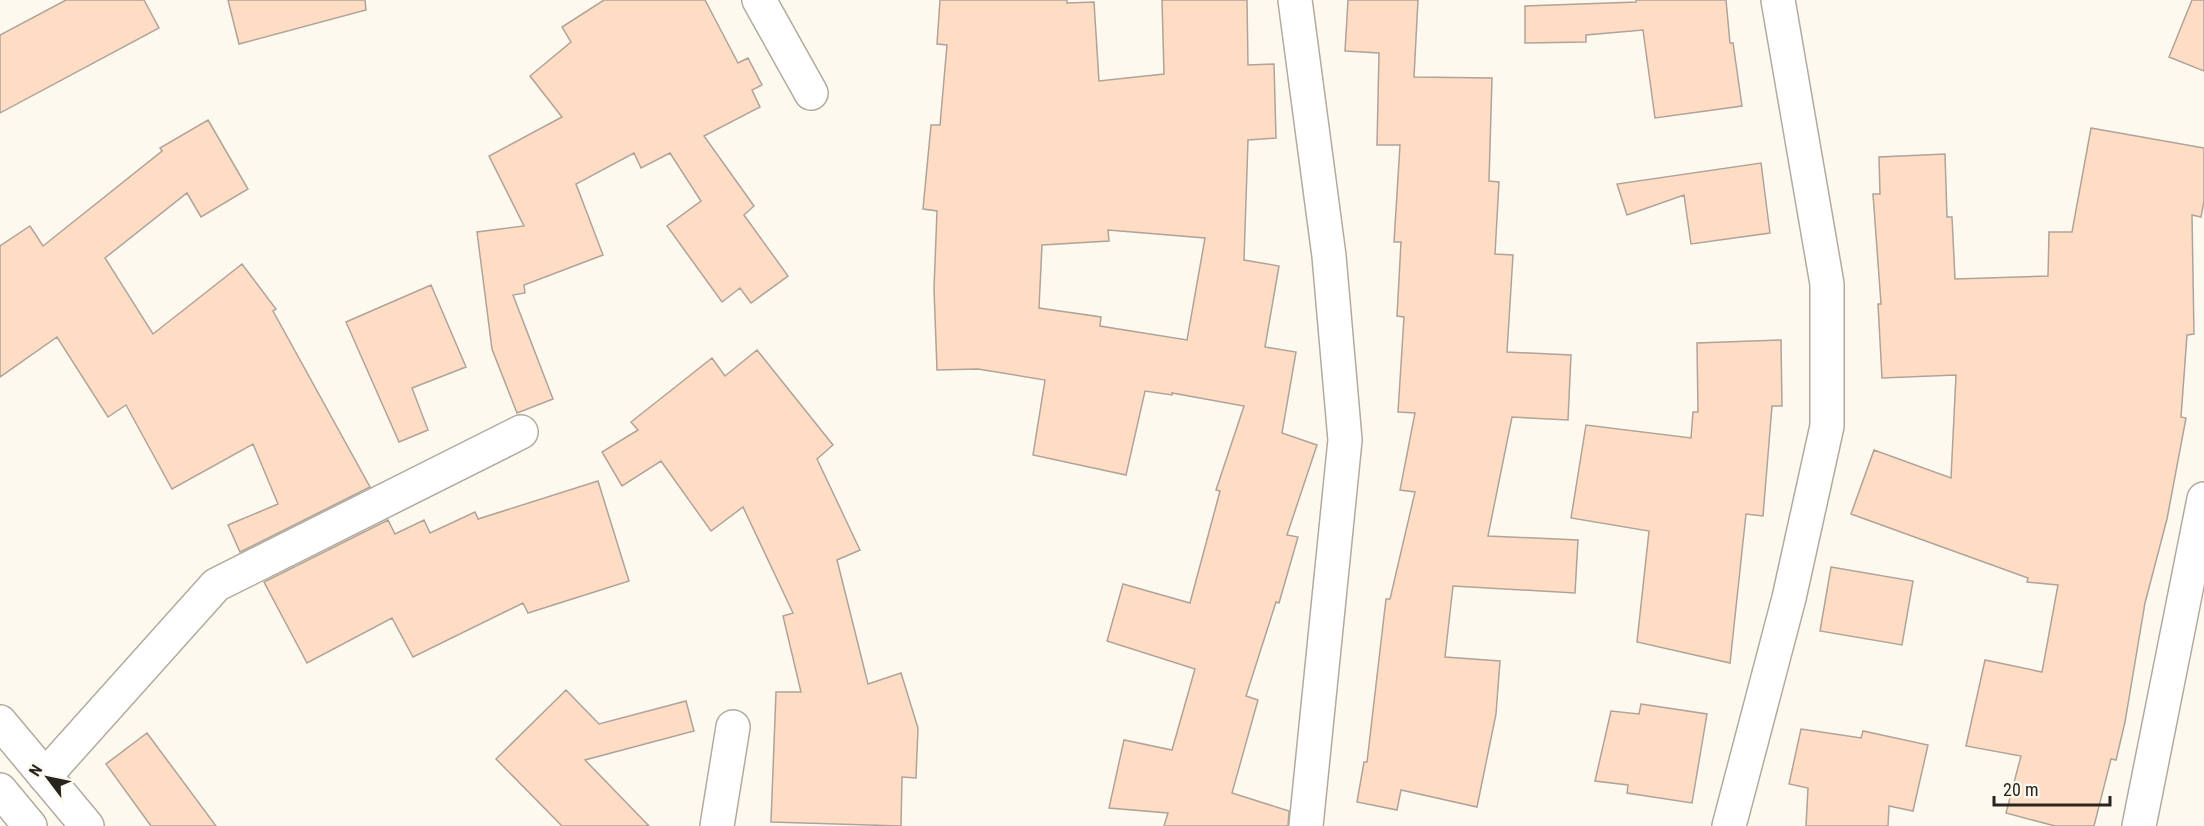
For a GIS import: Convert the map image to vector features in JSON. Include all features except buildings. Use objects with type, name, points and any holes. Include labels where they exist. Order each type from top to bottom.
[{"type":"street","points":[[759,0],[811,93]]},
{"type":"street","points":[[1295,0],[1329,256],[1345,440],[1306,826]]},
{"type":"street","points":[[1729,826],[1789,598],[1827,426],[1827,284],[1779,0]]},
{"type":"street","points":[[45,776],[216,585],[521,432]]},
{"type":"street","points":[[2139,826],[2204,499]]},
{"type":"street","points":[[0,722],[87,826]]},
{"type":"street","points":[[717,826],[733,727]]},
{"type":"street","points":[[0,790],[30,826]]}]
